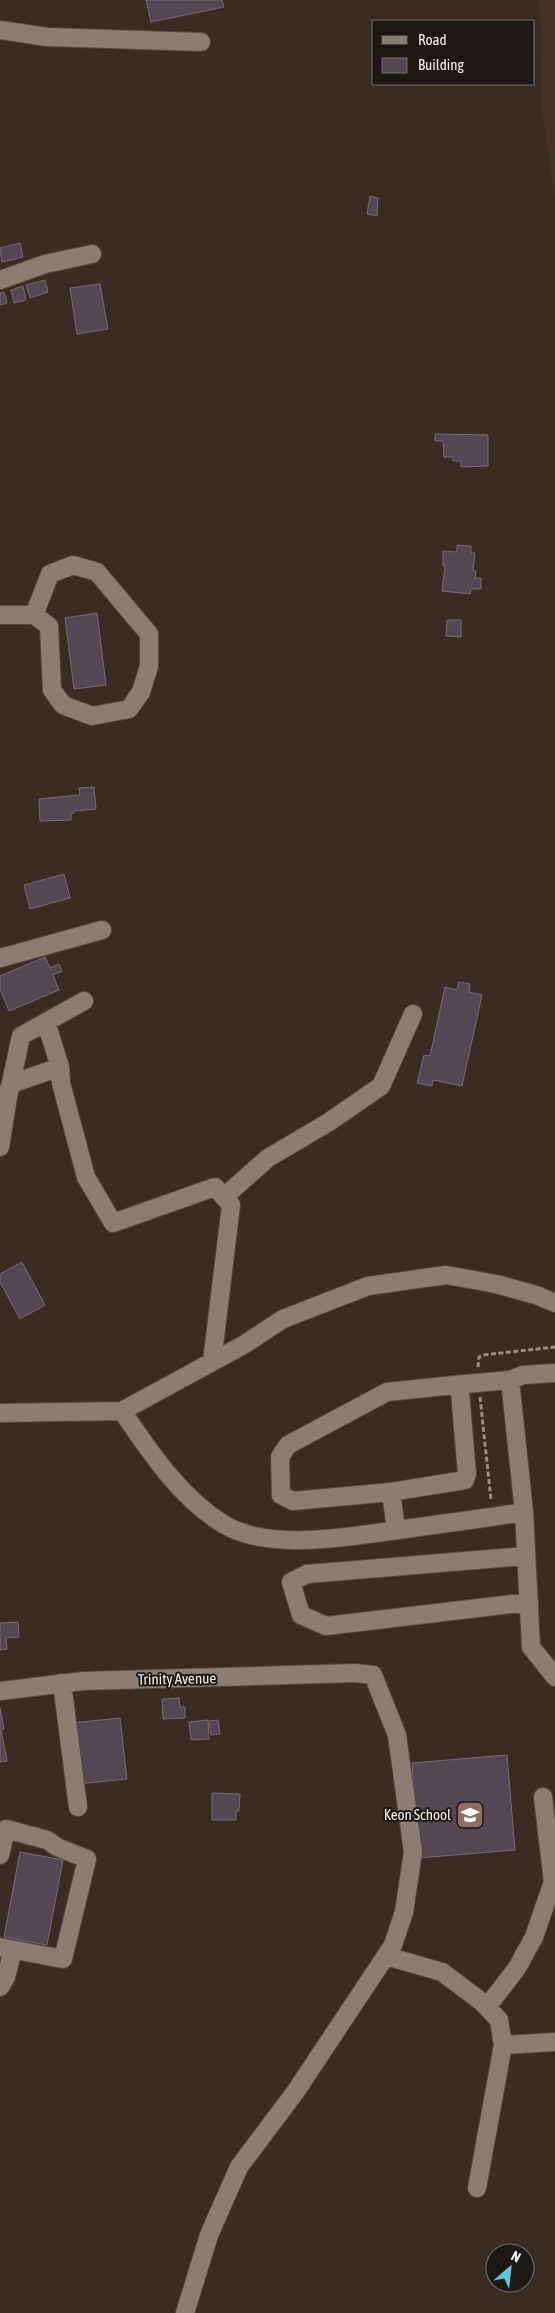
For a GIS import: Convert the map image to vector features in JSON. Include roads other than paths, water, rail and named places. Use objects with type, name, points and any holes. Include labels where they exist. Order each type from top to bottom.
[{"type":"street","points":[[0,30],[47,37],[201,42]]},
{"type":"street","points":[[0,280],[44,264],[92,254]]},
{"type":"street","points":[[0,615],[34,615],[49,626],[52,690],[63,705],[92,716],[130,708],[141,692],[149,666],[149,634],[97,572],[73,565],[50,574],[34,615]]},
{"type":"street","points":[[0,958],[102,930]]},
{"type":"street","points":[[0,1147],[6,1092],[21,1036],[84,1001]]},
{"type":"street","points":[[224,1197],[268,1158],[329,1122],[381,1086],[414,1014]]},
{"type":"street","points":[[46,1022],[60,1067],[61,1083],[86,1177],[113,1223],[215,1187],[231,1204],[212,1362]]},
{"type":"street","points":[[6,1092],[60,1067]]},
{"type":"street","points":[[0,1413],[122,1411],[212,1362],[283,1319],[368,1286],[446,1275],[496,1284],[536,1295],[555,1303]]},
{"type":"street","points":[[454,1385],[460,1392],[467,1474],[464,1480],[390,1492],[293,1502],[281,1495],[280,1457],[288,1445],[387,1392],[454,1385],[510,1380],[524,1375],[555,1373]]},
{"type":"street","points":[[510,1380],[524,1512],[531,1647],[555,1677]]},
{"type":"street","points":[[122,1411],[148,1449],[193,1501],[227,1526],[267,1539],[333,1539],[524,1512]]},
{"type":"street","points":[[390,1492],[396,1530]]},
{"type":"street","points":[[526,1556],[307,1574],[292,1582],[300,1615],[326,1626],[529,1602]]},
{"type":"street","name":"Trinity Avenue","points":[[0,1691],[83,1681],[355,1673],[373,1675],[397,1735],[413,1852],[404,1912],[393,1945],[386,1956]]},
{"type":"street","points":[[62,1683],[78,1807]]},
{"type":"street","points":[[487,2007],[517,1968],[534,1937],[553,1882],[543,1797]]},
{"type":"street","points":[[0,1855],[6,1830],[47,1840],[58,1847],[87,1859],[63,1959],[6,1949],[6,1977],[0,1987]]},
{"type":"street","points":[[185,2313],[209,2235],[239,2167],[296,2091],[386,1956],[442,1972],[487,2007],[499,2020],[503,2045],[477,2188]]},
{"type":"street","points":[[503,2045],[555,2042]]},
{"type":"place","name":"Keon School","points":[[470,1815]]}]
